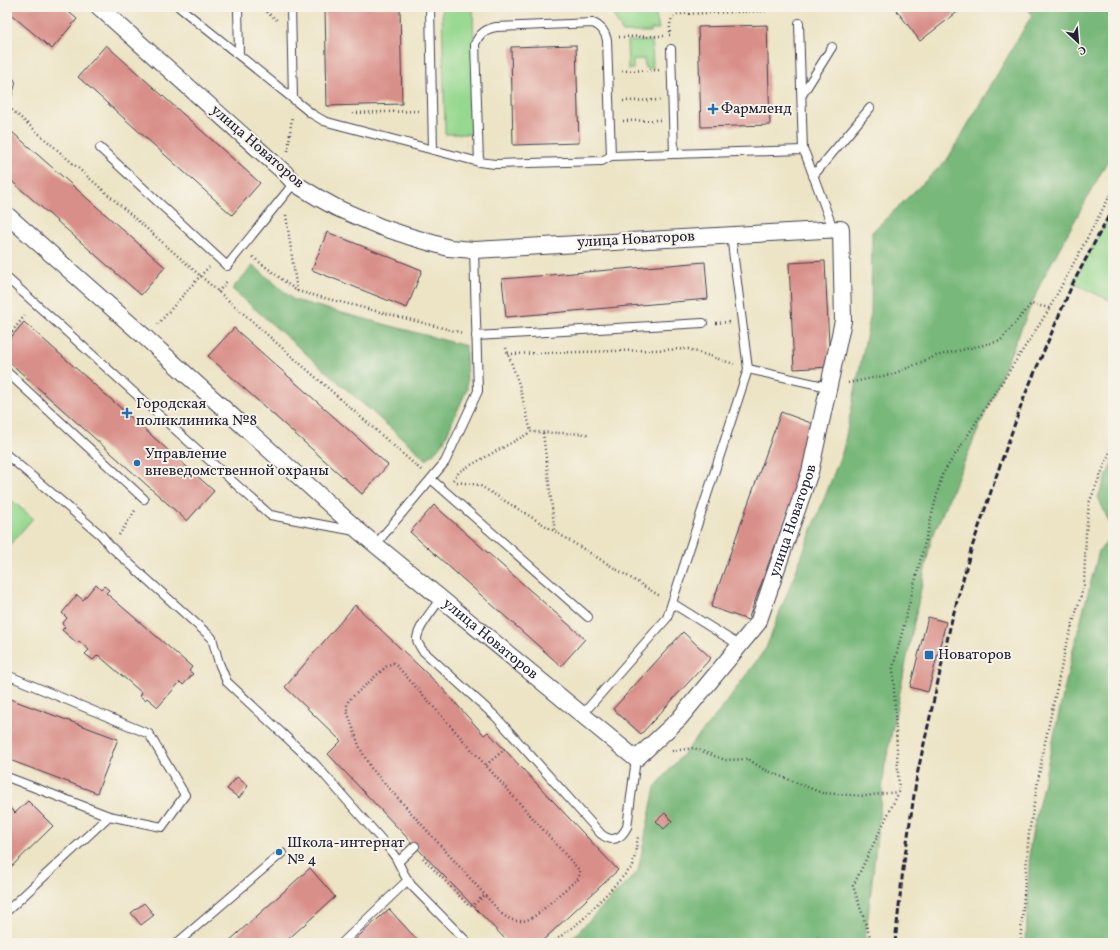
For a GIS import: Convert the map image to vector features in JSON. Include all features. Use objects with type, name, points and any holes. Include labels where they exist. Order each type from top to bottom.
[{"type":"street","name":"улица Новаторов","points":[[7,215],[146,338],[360,532],[636,759],[679,719],[758,623],[810,472],[843,321],[841,229],[474,250],[449,248],[408,236],[381,227],[337,208],[290,178],[99,7]]},
{"type":"lane","points":[[179,7],[312,114],[324,121],[479,162],[495,164],[602,161],[611,156],[803,151]]},
{"type":"lane","points":[[238,7],[239,55]]},
{"type":"lane","points":[[291,7],[294,99]]},
{"type":"lane","points":[[430,7],[434,150]]},
{"type":"lane","points":[[479,162],[476,44],[480,35],[490,28],[496,27],[592,23],[603,30],[607,38],[611,156]]},
{"type":"lane","points":[[799,23],[803,151],[833,229]]},
{"type":"lane","points":[[802,95],[832,47]]},
{"type":"lane","points":[[671,49],[674,154]]},
{"type":"lane","points":[[7,79],[11,83],[7,97]]},
{"type":"lane","points":[[813,176],[870,108]]},
{"type":"lane","points":[[100,148],[227,266],[283,197],[290,178]]},
{"type":"lane","points":[[582,715],[667,618],[748,369],[731,235]]},
{"type":"lane","points":[[376,544],[446,462],[478,391],[474,250]]},
{"type":"lane","points":[[7,278],[270,515],[360,532]]},
{"type":"lane","points":[[476,336],[703,323]]},
{"type":"lane","points":[[748,369],[828,387]]},
{"type":"lane","points":[[7,372],[144,499]]},
{"type":"lane","points":[[7,455],[101,535],[111,547],[212,638],[226,682],[315,764],[388,847],[416,891],[468,943]]},
{"type":"lane","points":[[431,479],[588,617]]},
{"type":"lane","points":[[441,598],[419,630],[417,638],[418,644],[422,650],[496,717],[601,834],[609,839],[618,838],[624,833],[627,827],[636,759]]},
{"type":"lane","points":[[672,603],[739,645]]},
{"type":"lane","points":[[7,675],[149,734],[185,795],[162,827],[109,816],[7,777]]},
{"type":"lane","points":[[7,911],[109,816]]},
{"type":"lane","points":[[398,862],[414,847]]},
{"type":"lane","points":[[177,943],[282,853]]},
{"type":"lane","points":[[342,943],[408,880]]},
{"type":"path","points":[[607,38],[670,35],[671,20],[675,15],[679,14],[767,11]]},
{"type":"path","points":[[608,72],[671,69]]},
{"type":"path","points":[[290,178],[294,99]]},
{"type":"path","points":[[609,101],[672,99]]},
{"type":"path","points":[[7,106],[431,479]]},
{"type":"path","points":[[350,113],[432,111]]},
{"type":"path","points":[[610,122],[673,120]]},
{"type":"path","points":[[1046,317],[1113,190]]},
{"type":"path","points":[[283,197],[297,292]]},
{"type":"path","points":[[241,248],[297,292],[476,336]]},
{"type":"path","points":[[146,338],[200,275],[218,258]]},
{"type":"path","points":[[7,338],[35,302]]},
{"type":"path","points":[[828,387],[893,374],[936,356],[1000,341],[1032,304],[1050,308]]},
{"type":"path","points":[[872,943],[853,886],[898,792],[892,668],[942,475],[1050,308]]},
{"type":"path","points":[[703,323],[742,322]]},
{"type":"path","points":[[501,335],[519,384],[531,432]]},
{"type":"path","points":[[508,354],[688,349],[748,369]]},
{"type":"path","points":[[590,434],[531,432],[460,471],[451,482],[479,485],[672,603]]},
{"type":"path","points":[[543,433],[555,532]]},
{"type":"path","points":[[1020,943],[1028,833],[1043,752],[1065,650],[1084,585],[1089,503],[1109,454],[1113,440]]},
{"type":"path","points":[[111,547],[144,499]]},
{"type":"path","points":[[395,664],[580,871],[578,879],[539,913],[524,921],[513,920],[505,916],[485,895],[371,768],[360,748],[346,707],[348,702],[388,665],[395,664]]},
{"type":"path","points":[[672,751],[694,748],[725,760],[748,759],[762,769],[822,793],[864,796],[898,792]]},
{"type":"path","points":[[486,766],[504,749]]},
{"type":"path","points":[[552,943],[582,920],[633,866],[639,836]]},
{"type":"path","points":[[414,847],[469,906],[472,906],[485,895]]},
{"type":"green space","points":[[442,7],[473,7],[476,134],[445,134]]},
{"type":"green space","points":[[622,7],[654,7],[659,29],[651,29],[651,32],[623,32],[614,17],[613,10]]},
{"type":"green space","points":[[1027,7],[1113,7],[1113,151],[1042,280],[931,540],[885,765],[865,943],[567,943],[638,871],[655,787],[718,713],[766,648],[843,450],[871,313],[872,232],[947,160],[1032,15]]},
{"type":"green space","points":[[627,41],[652,41],[653,68],[645,68],[644,59],[633,60],[633,69],[628,69]]},
{"type":"green space","points":[[1113,208],[1113,302],[1073,283]]},
{"type":"green space","points":[[253,265],[294,300],[466,346],[467,389],[443,443],[427,460],[232,289]]},
{"type":"green space","points":[[1113,460],[1113,531],[1098,497]]},
{"type":"green space","points":[[7,497],[33,518],[8,547],[7,546]]},
{"type":"green space","points":[[1113,535],[1113,943],[1026,943],[1030,844],[1073,650],[1099,551]]},
{"type":"building","points":[[7,7],[63,7],[77,19],[52,49],[7,11]]},
{"type":"building","points":[[325,7],[400,7],[402,104],[327,106]]},
{"type":"building","points":[[894,7],[964,7],[920,41]]},
{"type":"building","points":[[767,25],[770,125],[701,127],[698,27]]},
{"type":"building","points":[[106,45],[260,183],[232,215],[78,77]]},
{"type":"building","points":[[576,45],[579,143],[513,145],[511,47]]},
{"type":"building","points":[[12,132],[165,267],[141,295],[7,177],[7,138]]},
{"type":"building","points":[[327,232],[422,270],[407,308],[312,270]]},
{"type":"building","points":[[825,261],[830,367],[794,369],[789,263]]},
{"type":"building","points":[[705,262],[708,299],[506,317],[502,279]]},
{"type":"building","points":[[24,322],[214,491],[187,521],[7,360],[7,342]]},
{"type":"building","points":[[234,328],[388,465],[362,494],[208,356]]},
{"type":"building","points":[[781,412],[819,426],[748,620],[711,607]]},
{"type":"building","points":[[434,505],[585,639],[561,666],[410,532]]},
{"type":"building","points":[[96,584],[101,589],[104,586],[109,590],[106,593],[192,667],[189,671],[193,674],[183,685],[180,682],[158,707],[147,698],[145,700],[140,696],[142,693],[98,655],[93,660],[85,654],[89,650],[79,641],[77,643],[62,630],[65,627],[62,624],[67,618],[62,613],[77,595],[83,600]]},
{"type":"building","points":[[355,605],[442,688],[484,735],[488,732],[618,870],[540,943],[509,943],[328,754],[341,741],[285,687]]},
{"type":"building","points":[[928,617],[946,622],[928,692],[910,687]]},
{"type":"building","points":[[683,632],[711,658],[641,734],[613,709]]},
{"type":"building","points":[[7,698],[118,739],[97,793],[7,759]]},
{"type":"building","points":[[237,777],[248,786],[239,798],[227,789]]},
{"type":"building","points":[[28,801],[53,826],[7,871],[7,805],[15,813]]},
{"type":"building","points":[[665,813],[672,821],[664,829],[656,821]]},
{"type":"building","points":[[310,868],[335,897],[284,943],[227,943]]},
{"type":"building","points":[[144,903],[154,915],[141,925],[131,913]]},
{"type":"building","points":[[389,909],[420,943],[351,943]]},
{"type":"railway","points":[[895,943],[903,869],[917,775],[951,623],[971,550],[1025,395],[1073,283],[1113,208]]},
{"type":"place","name":"Фармленд","points":[[713,109]]},
{"type":"place","name":"Городская поликлиника №8","points":[[127,413]]},
{"type":"place","name":"Управление вневедомственной охраны","points":[[137,463]]},
{"type":"place","name":"Новаторов","points":[[929,655]]},
{"type":"place","name":"Школа-интернат № 4","points":[[279,852]]}]
